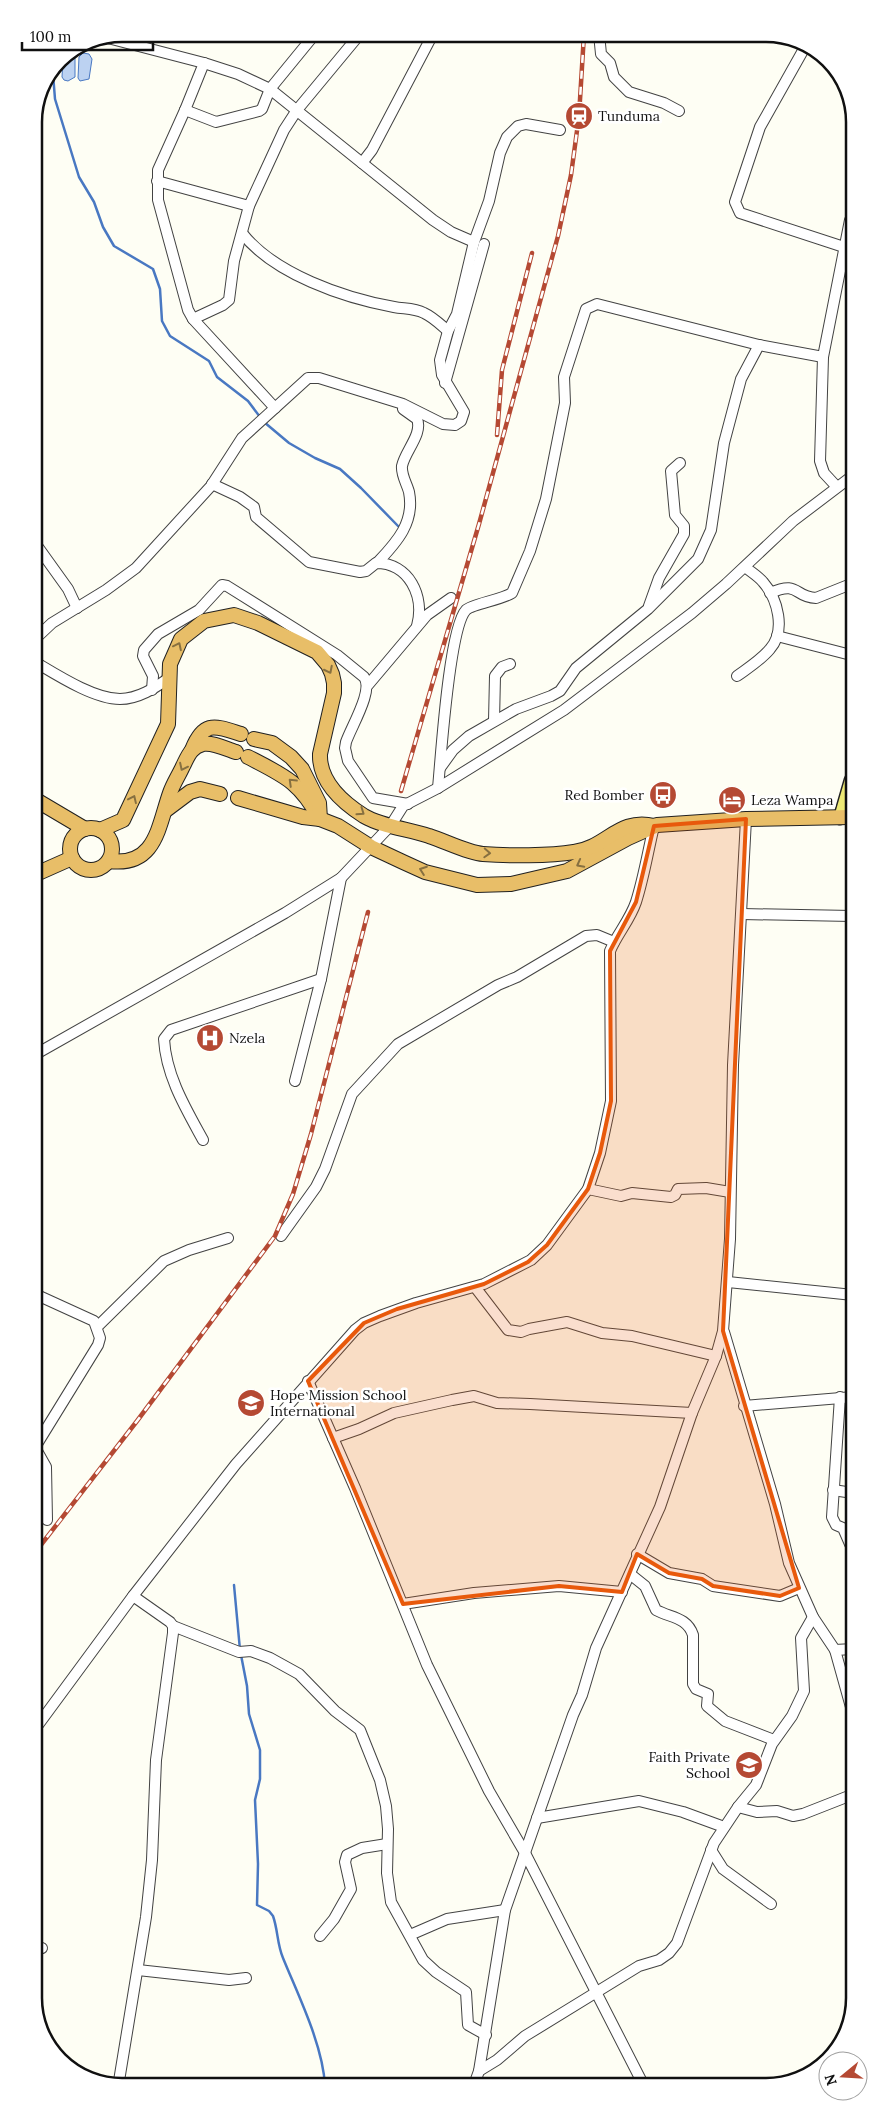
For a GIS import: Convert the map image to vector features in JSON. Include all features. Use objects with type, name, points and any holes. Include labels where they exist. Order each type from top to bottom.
[{"type":"highway","points":[[43,804],[85,829],[100,830],[123,820],[168,724],[170,664],[181,639],[204,621],[234,615],[258,623],[317,652],[328,665],[334,683],[320,754],[320,764],[325,778],[334,792],[365,816],[422,833],[481,854],[574,852],[590,848],[635,823],[642,822],[654,826]]},
{"type":"highway","points":[[109,860],[130,861],[145,854],[156,837],[170,793],[197,738],[203,730],[210,727],[220,727],[272,743],[291,757],[302,769],[319,803],[320,820]]},
{"type":"highway","points":[[192,750],[201,744],[208,743],[242,754],[286,776],[309,799],[320,820]]},
{"type":"highway","points":[[166,810],[190,792],[200,789],[220,794]]},
{"type":"highway","points":[[238,798],[338,826],[371,847],[425,872],[477,885],[511,884],[567,871],[654,826],[746,819],[846,817]]},
{"type":"highway","points":[[85,829],[73,838],[70,848],[72,858],[78,866],[92,870],[102,868],[109,860],[112,846],[108,836],[100,830]]},
{"type":"highway","points":[[43,871],[72,858]]},
{"type":"street","points":[[124,42],[204,62],[238,74],[270,89],[444,228],[479,243]]},
{"type":"street","points":[[185,110],[216,122],[261,110],[270,89],[308,42]]},
{"type":"street","points":[[194,319],[223,305],[229,300],[234,261],[249,206],[284,130],[297,110],[352,42]]},
{"type":"street","points":[[362,163],[372,150],[428,42]]},
{"type":"street","points":[[600,43],[601,54],[610,64],[614,77],[629,92],[664,103],[678,111]]},
{"type":"street","points":[[802,52],[760,127],[734,202],[740,212],[846,248]]},
{"type":"street","points":[[204,62],[158,170],[158,200],[186,306],[194,319],[275,408]]},
{"type":"street","points":[[446,383],[500,153],[507,136],[514,128],[521,125],[560,130]]},
{"type":"street","points":[[157,181],[249,206]]},
{"type":"street","points":[[242,233],[259,252],[333,292],[395,308],[422,312],[448,331]]},
{"type":"street","points":[[43,632],[52,623],[106,590],[136,568],[212,484],[242,438],[304,381],[315,377],[415,409],[443,424],[455,425],[461,421],[464,412],[442,375],[440,360],[448,331],[456,314],[479,243]]},
{"type":"street","points":[[836,486],[824,472],[820,462],[822,357],[846,252]]},
{"type":"street","points":[[438,788],[452,658],[457,633],[464,613],[470,607],[489,603],[512,593],[530,552],[550,486],[552,462],[566,400],[564,377],[586,309],[598,304],[759,345],[822,357]]},
{"type":"street","points":[[440,769],[459,743],[523,706],[557,693],[576,668],[648,609],[692,566],[711,530],[724,443],[743,373],[759,345]]},
{"type":"street","points":[[212,484],[240,497],[254,507],[256,517],[309,562],[360,572],[366,571],[378,562],[398,541],[398,536],[409,519],[410,499],[402,466],[419,427],[414,416],[388,400]]},
{"type":"street","points":[[648,609],[659,578],[684,534],[684,526],[675,514],[671,471],[680,463]]},
{"type":"street","points":[[43,1050],[285,913],[341,878],[391,825],[400,810],[564,710],[692,614],[793,521],[846,480]]},
{"type":"street","points":[[43,554],[68,589],[77,608]]},
{"type":"street","points":[[378,562],[390,564],[398,568],[416,591],[420,606],[417,626]]},
{"type":"street","points":[[737,676],[769,651],[778,636],[780,624],[770,593],[763,582],[745,567]]},
{"type":"street","points":[[152,690],[153,676],[143,656],[144,650],[158,634],[199,610],[218,589],[225,585],[337,655],[364,677],[368,685]]},
{"type":"street","points":[[770,593],[789,587],[811,598],[816,598],[846,586]]},
{"type":"street","points":[[408,804],[373,798],[348,761],[345,748],[346,742],[368,685],[427,615],[451,598]]},
{"type":"street","points":[[778,636],[846,653]]},
{"type":"street","points":[[494,722],[495,676],[502,667],[510,664]]},
{"type":"street","points":[[43,667],[66,681],[111,698],[126,698],[152,690],[169,678]]},
{"type":"street","points":[[477,2078],[486,2036],[505,1910],[573,1715],[582,1696],[596,1648],[630,1574],[637,1554],[660,1507],[692,1414],[716,1356],[723,1331],[728,1282],[733,1065],[746,819]]},
{"type":"street","points":[[42,1719],[133,1596],[236,1464],[308,1381],[364,1323],[397,1309],[490,1282],[531,1260],[547,1244],[588,1189],[600,1153],[611,1101],[609,959],[614,942],[628,921],[636,902],[654,826]]},
{"type":"street","points":[[295,1081],[321,979],[341,878]]},
{"type":"street","points":[[742,914],[846,916]]},
{"type":"street","points":[[281,1236],[295,1219],[322,1175],[352,1094],[398,1044],[586,936],[597,935],[614,942]]},
{"type":"street","points":[[203,1140],[178,1096],[165,1052],[164,1039],[171,1030],[321,979]]},
{"type":"street","points":[[588,1189],[621,1196],[632,1193],[671,1196],[675,1195],[678,1190],[688,1188],[730,1192]]},
{"type":"street","points":[[97,1327],[164,1261],[189,1250],[228,1238]]},
{"type":"street","points":[[728,1282],[846,1294]]},
{"type":"street","points":[[475,1287],[508,1330],[521,1332],[567,1322],[602,1333],[632,1336],[716,1356]]},
{"type":"street","points":[[42,1297],[94,1321],[100,1338],[98,1345],[42,1435]]},
{"type":"street","points":[[723,1331],[744,1406],[773,1496],[790,1563],[799,1588],[813,1617],[835,1650],[846,1689]]},
{"type":"street","points":[[308,1381],[428,1665],[489,1791],[525,1853],[640,2078]]},
{"type":"street","points":[[333,1438],[360,1429],[394,1413],[474,1396],[504,1404],[692,1414]]},
{"type":"street","points":[[744,1406],[846,1397]]},
{"type":"street","points":[[846,1404],[833,1490],[832,1517],[836,1525],[846,1534]]},
{"type":"street","points":[[42,1460],[46,1467],[47,1520]]},
{"type":"street","points":[[833,1490],[846,1492]]},
{"type":"street","points":[[637,1554],[669,1573],[702,1579],[713,1586],[780,1596],[799,1588]]},
{"type":"street","points":[[630,1574],[643,1583],[656,1610],[684,1620],[691,1628],[693,1635],[693,1684],[696,1690],[708,1694],[706,1703],[708,1708],[729,1723],[774,1740]]},
{"type":"street","points":[[403,1604],[474,1593],[559,1586],[622,1592]]},
{"type":"street","points":[[133,1596],[173,1626],[240,1652],[251,1651],[299,1674],[335,1711],[360,1730],[380,1780],[386,1806],[388,1893],[427,1965],[466,1992],[468,2025],[486,2036]]},
{"type":"street","points":[[480,2071],[497,2060],[525,2036],[639,1966],[659,1960],[673,1949],[683,1930],[711,1850],[724,1827],[756,1785],[774,1740],[792,1716],[803,1694],[801,1638],[813,1617]]},
{"type":"street","points":[[120,2078],[138,1970],[152,1860],[157,1747],[173,1626]]},
{"type":"street","points":[[835,1650],[846,1650]]},
{"type":"street","points":[[738,1807],[757,1812],[777,1811],[793,1816],[846,1797]]},
{"type":"street","points":[[537,1818],[639,1800],[683,1812],[724,1827]]},
{"type":"street","points":[[320,1936],[334,1918],[351,1889],[345,1862],[346,1855],[362,1848],[387,1844]]},
{"type":"street","points":[[711,1850],[723,1869],[772,1904]]},
{"type":"street","points":[[410,1935],[454,1917],[505,1910]]},
{"type":"street","points":[[138,1970],[229,1980],[246,1978]]},
{"type":"highlighted area","points":[[746,819],[723,1331],[799,1588],[780,1596],[713,1586],[702,1579],[669,1573],[637,1554],[622,1592],[559,1586],[403,1604],[308,1381],[364,1323],[397,1309],[484,1284],[528,1262],[547,1245],[588,1189],[600,1153],[611,1101],[610,951],[636,902],[654,826]]},
{"type":"water","points":[[83,53],[89,54],[92,59],[89,79],[80,81],[78,78],[79,57]]},
{"type":"water","points":[[75,59],[75,77],[68,81],[62,77],[62,70]]},
{"type":"waterway","points":[[54,83],[55,99],[79,177],[94,202],[103,227],[114,246],[153,269],[160,289],[162,321],[170,336],[209,361],[217,377],[248,401],[260,417]]},
{"type":"waterway","points":[[264,422],[289,443],[315,458],[340,469],[399,527]]},
{"type":"waterway","points":[[234,1585],[240,1650]]},
{"type":"waterway","points":[[241,1655],[247,1686],[249,1714],[260,1750],[260,1779],[255,1800],[258,1864],[257,1905],[269,1911],[273,1916],[281,1953],[315,2037],[324,2078]]},
{"type":"railway","points":[[401,791],[479,524],[558,236],[571,175],[579,116],[583,43]]},
{"type":"railway","points":[[497,435],[502,370],[532,253]]},
{"type":"railway","points":[[42,1543],[137,1421],[275,1236],[293,1194],[311,1134],[368,912]]},
{"type":"place","name":"Tunduma","points":[[579,116]]},
{"type":"place","name":"Red Bomber","points":[[663,795]]},
{"type":"place","name":"Leza Wampa","points":[[732,800]]},
{"type":"place","name":"Nzela","points":[[210,1038]]},
{"type":"place","name":"Hope Mission School International","points":[[251,1403]]},
{"type":"place","name":"Faith Private School","points":[[749,1765]]}]
